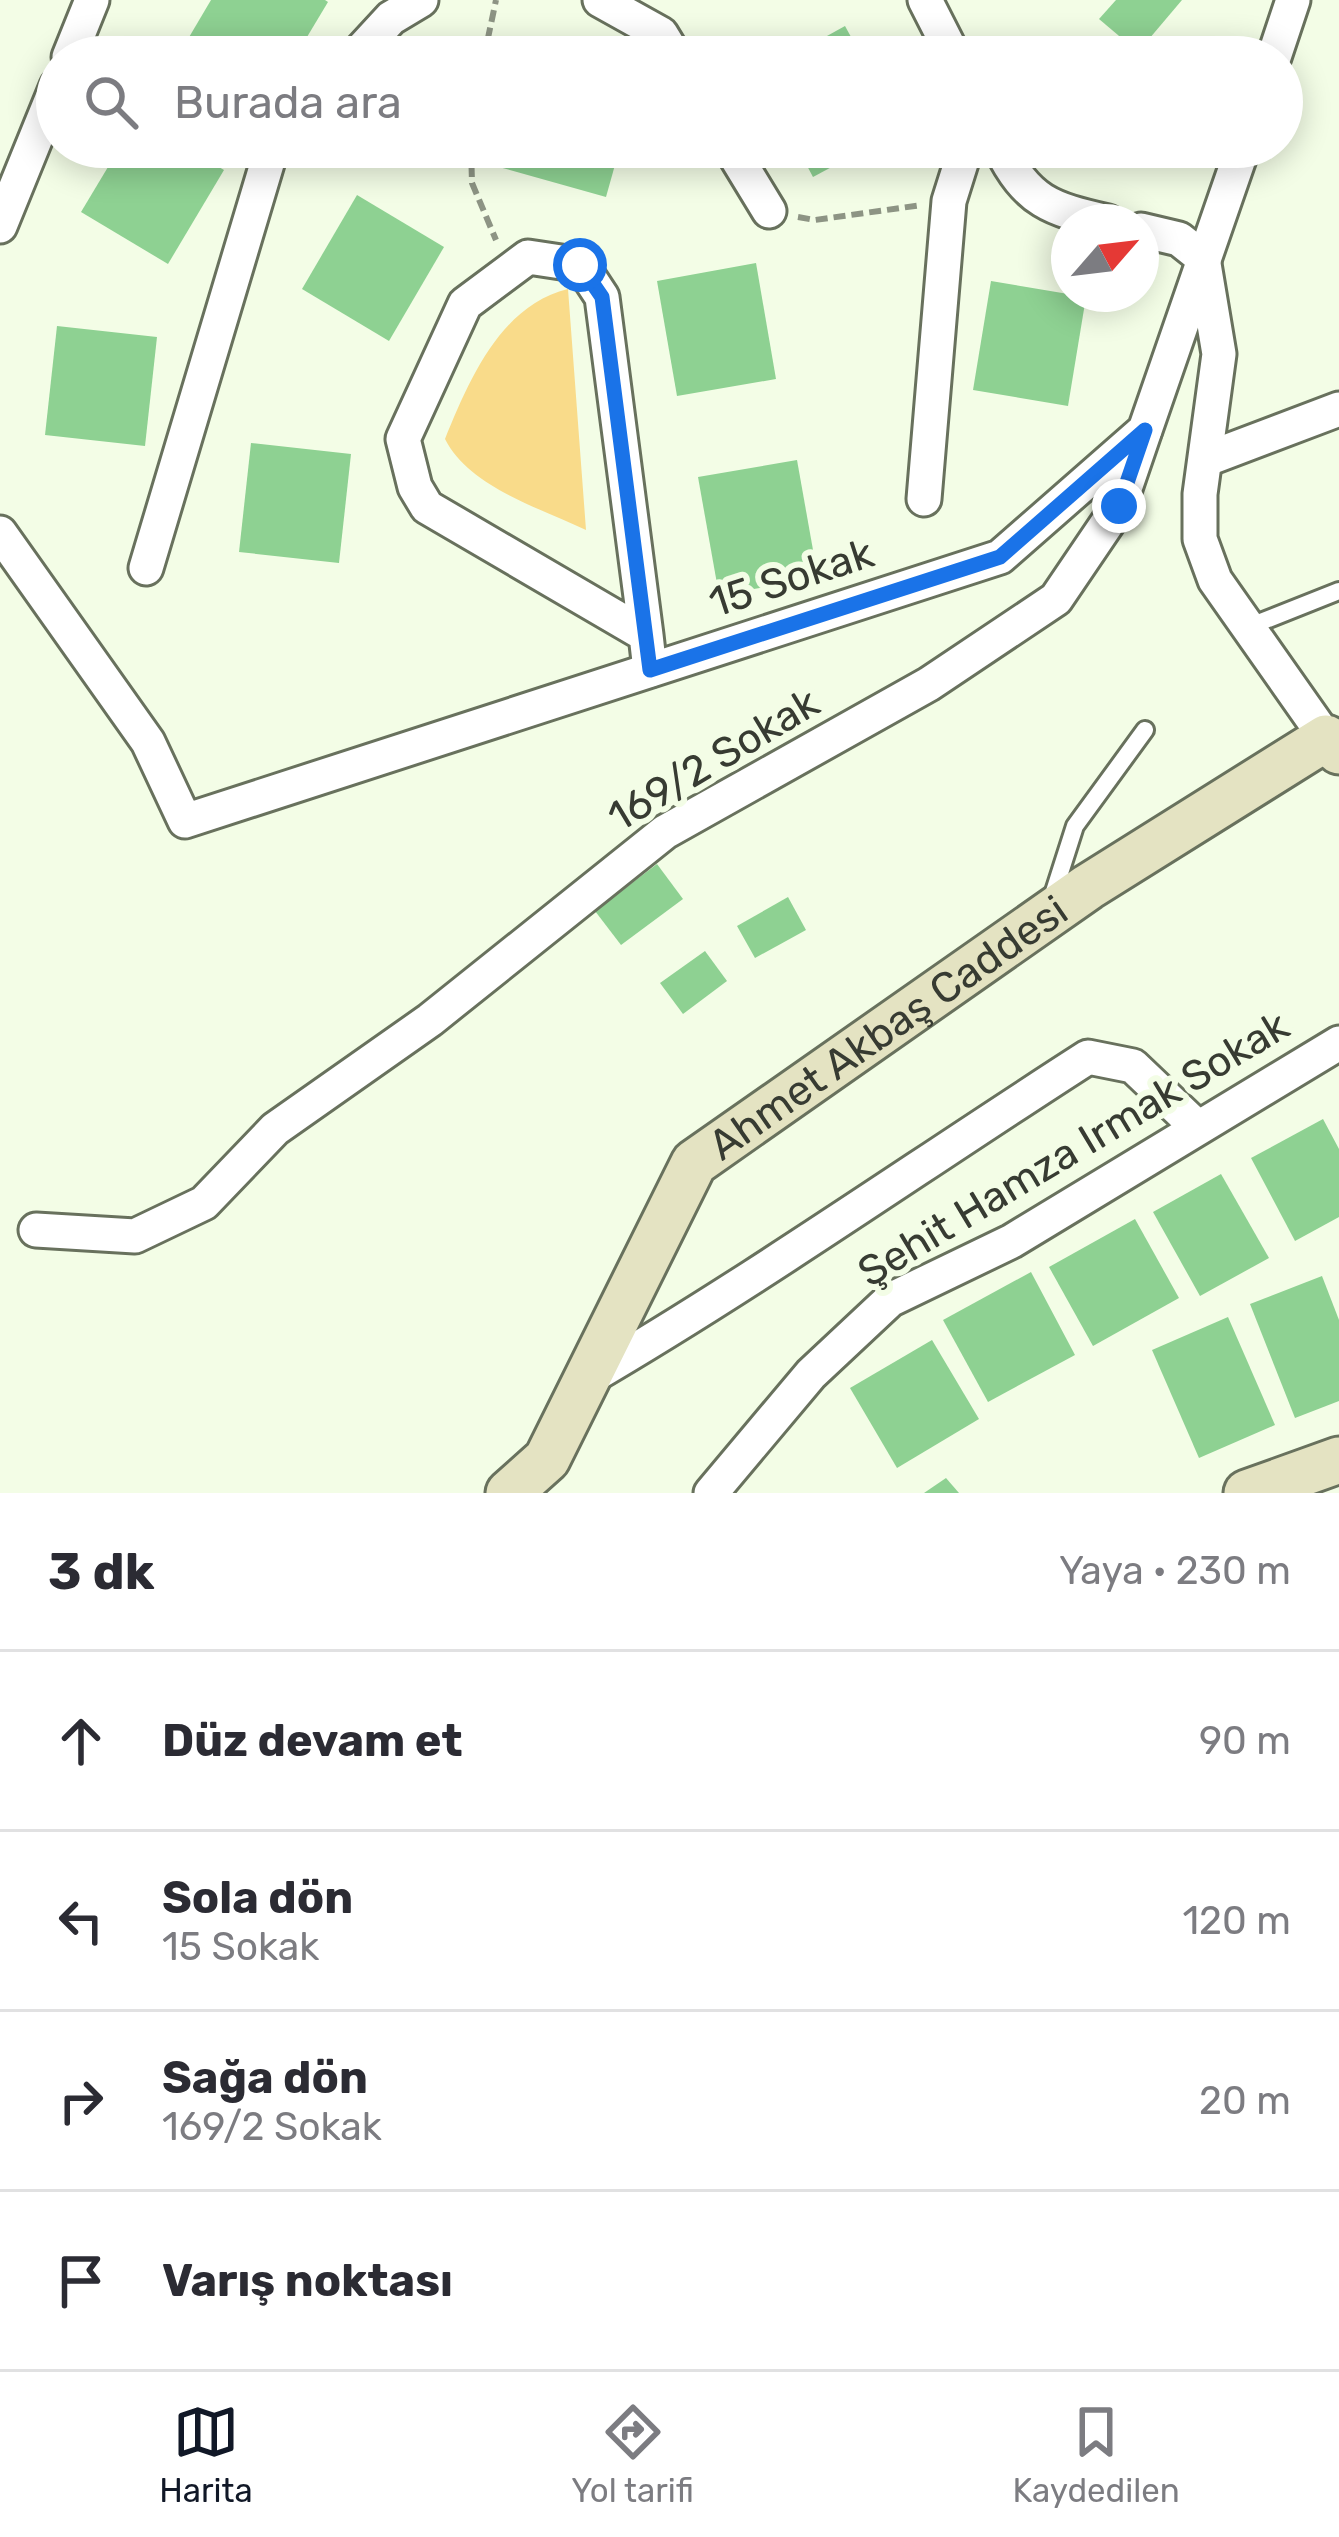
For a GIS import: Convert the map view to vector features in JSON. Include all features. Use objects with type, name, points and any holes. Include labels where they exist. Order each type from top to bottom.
[{"type":"street","points":[[77,36],[92,0]]},
{"type":"street","points":[[375,36],[392,18],[421,0]]},
{"type":"street","points":[[600,0],[662,36]]},
{"type":"street","points":[[925,0],[943,36]]},
{"type":"street","points":[[1284,36],[1298,6]]},
{"type":"street","points":[[0,226],[36,138]]},
{"type":"street","points":[[146,568],[266,168]]},
{"type":"street","points":[[743,168],[769,212]]},
{"type":"street","points":[[924,500],[949,201],[959,168]]},
{"type":"street","points":[[1010,168],[1051,208]]},
{"type":"street","points":[[1145,430],[1235,168]]},
{"type":"street","points":[[1159,234],[1179,238],[1203,258],[1219,353],[1200,494],[1201,539],[1228,598],[1333,744]]},
{"type":"street","points":[[646,635],[427,507],[415,487],[403,440],[434,365],[465,304],[528,257],[580,265],[602,297],[646,635],[650,670]]},
{"type":"street","points":[[1208,459],[1339,409]]},
{"type":"street","name":"15 Sokak","points":[[0,533],[148,742],[185,821],[1000,557],[1145,430]]},
{"type":"street","name":"169/2 Sokak","points":[[36,1230],[135,1236],[204,1203],[275,1129],[430,1020],[665,832],[929,684],[1056,599],[1119,506],[1145,430]]},
{"type":"street","name":"Ahmet Akbaş Caddesi","points":[[509,1493],[547,1459],[694,1163],[1046,916],[1333,744]]},
{"type":"street","name":"Şehit Hamza Irmak Sokak","points":[[711,1493],[811,1374],[890,1300],[1012,1241],[1339,1043]]},
{"type":"street","points":[[586,1378],[707,1309],[860,1202],[1088,1057],[1133,1066],[1196,1126]]},
{"type":"street","points":[[1247,1493],[1339,1460]]},
{"type":"lane","points":[[1248,627],[1339,591]]},
{"type":"lane","points":[[1046,916],[1075,826],[1145,730]]},
{"type":"path","points":[[488,36],[496,0]]},
{"type":"path","points":[[472,168],[472,183],[510,271]]},
{"type":"path","points":[[769,212],[815,220],[949,201]]},
{"type":"shaded area","points":[[568,289],[586,530],[488,483],[456,456],[445,439],[477,370],[506,328],[544,298]]},
{"type":"building","points":[[211,0],[328,2],[308,36],[190,36]]},
{"type":"building","points":[[1116,0],[1182,0],[1152,36],[1119,36],[1099,19]]},
{"type":"building","points":[[845,26],[850,36],[827,36]]},
{"type":"building","points":[[107,168],[224,170],[168,264],[81,212]]},
{"type":"building","points":[[503,168],[614,168],[606,197]]},
{"type":"building","points":[[808,168],[830,168],[813,177]]},
{"type":"building","points":[[357,195],[444,247],[389,341],[302,289]]},
{"type":"building","points":[[756,263],[776,379],[677,396],[657,281]]},
{"type":"building","points":[[991,281],[1051,291],[1051,312],[1084,312],[1068,406],[973,390]]},
{"type":"building","points":[[57,326],[157,337],[145,446],[45,435]]},
{"type":"building","points":[[251,443],[351,454],[339,563],[239,552]]},
{"type":"building","points":[[797,460],[818,578],[719,595],[698,477]]},
{"type":"building","points":[[657,864],[683,899],[621,945],[595,911]]},
{"type":"building","points":[[788,897],[806,930],[755,958],[737,926]]},
{"type":"building","points":[[705,951],[727,981],[683,1014],[660,983]]},
{"type":"building","points":[[1323,1119],[1339,1149],[1339,1217],[1295,1241],[1251,1158]]},
{"type":"building","points":[[1221,1174],[1269,1258],[1200,1296],[1153,1212]]},
{"type":"building","points":[[1135,1219],[1179,1298],[1093,1346],[1049,1267]]},
{"type":"building","points":[[1031,1272],[1075,1355],[988,1402],[943,1320]]},
{"type":"building","points":[[1322,1276],[1339,1320],[1339,1401],[1295,1418],[1250,1304]]},
{"type":"building","points":[[1228,1317],[1275,1425],[1199,1458],[1152,1350]]},
{"type":"building","points":[[932,1340],[979,1419],[897,1468],[850,1388]]},
{"type":"building","points":[[946,1478],[959,1493],[924,1493]]},
{"type":"route","points":[[580,265],[602,297],[650,670],[1000,557],[1145,430],[1119,506]]}]
